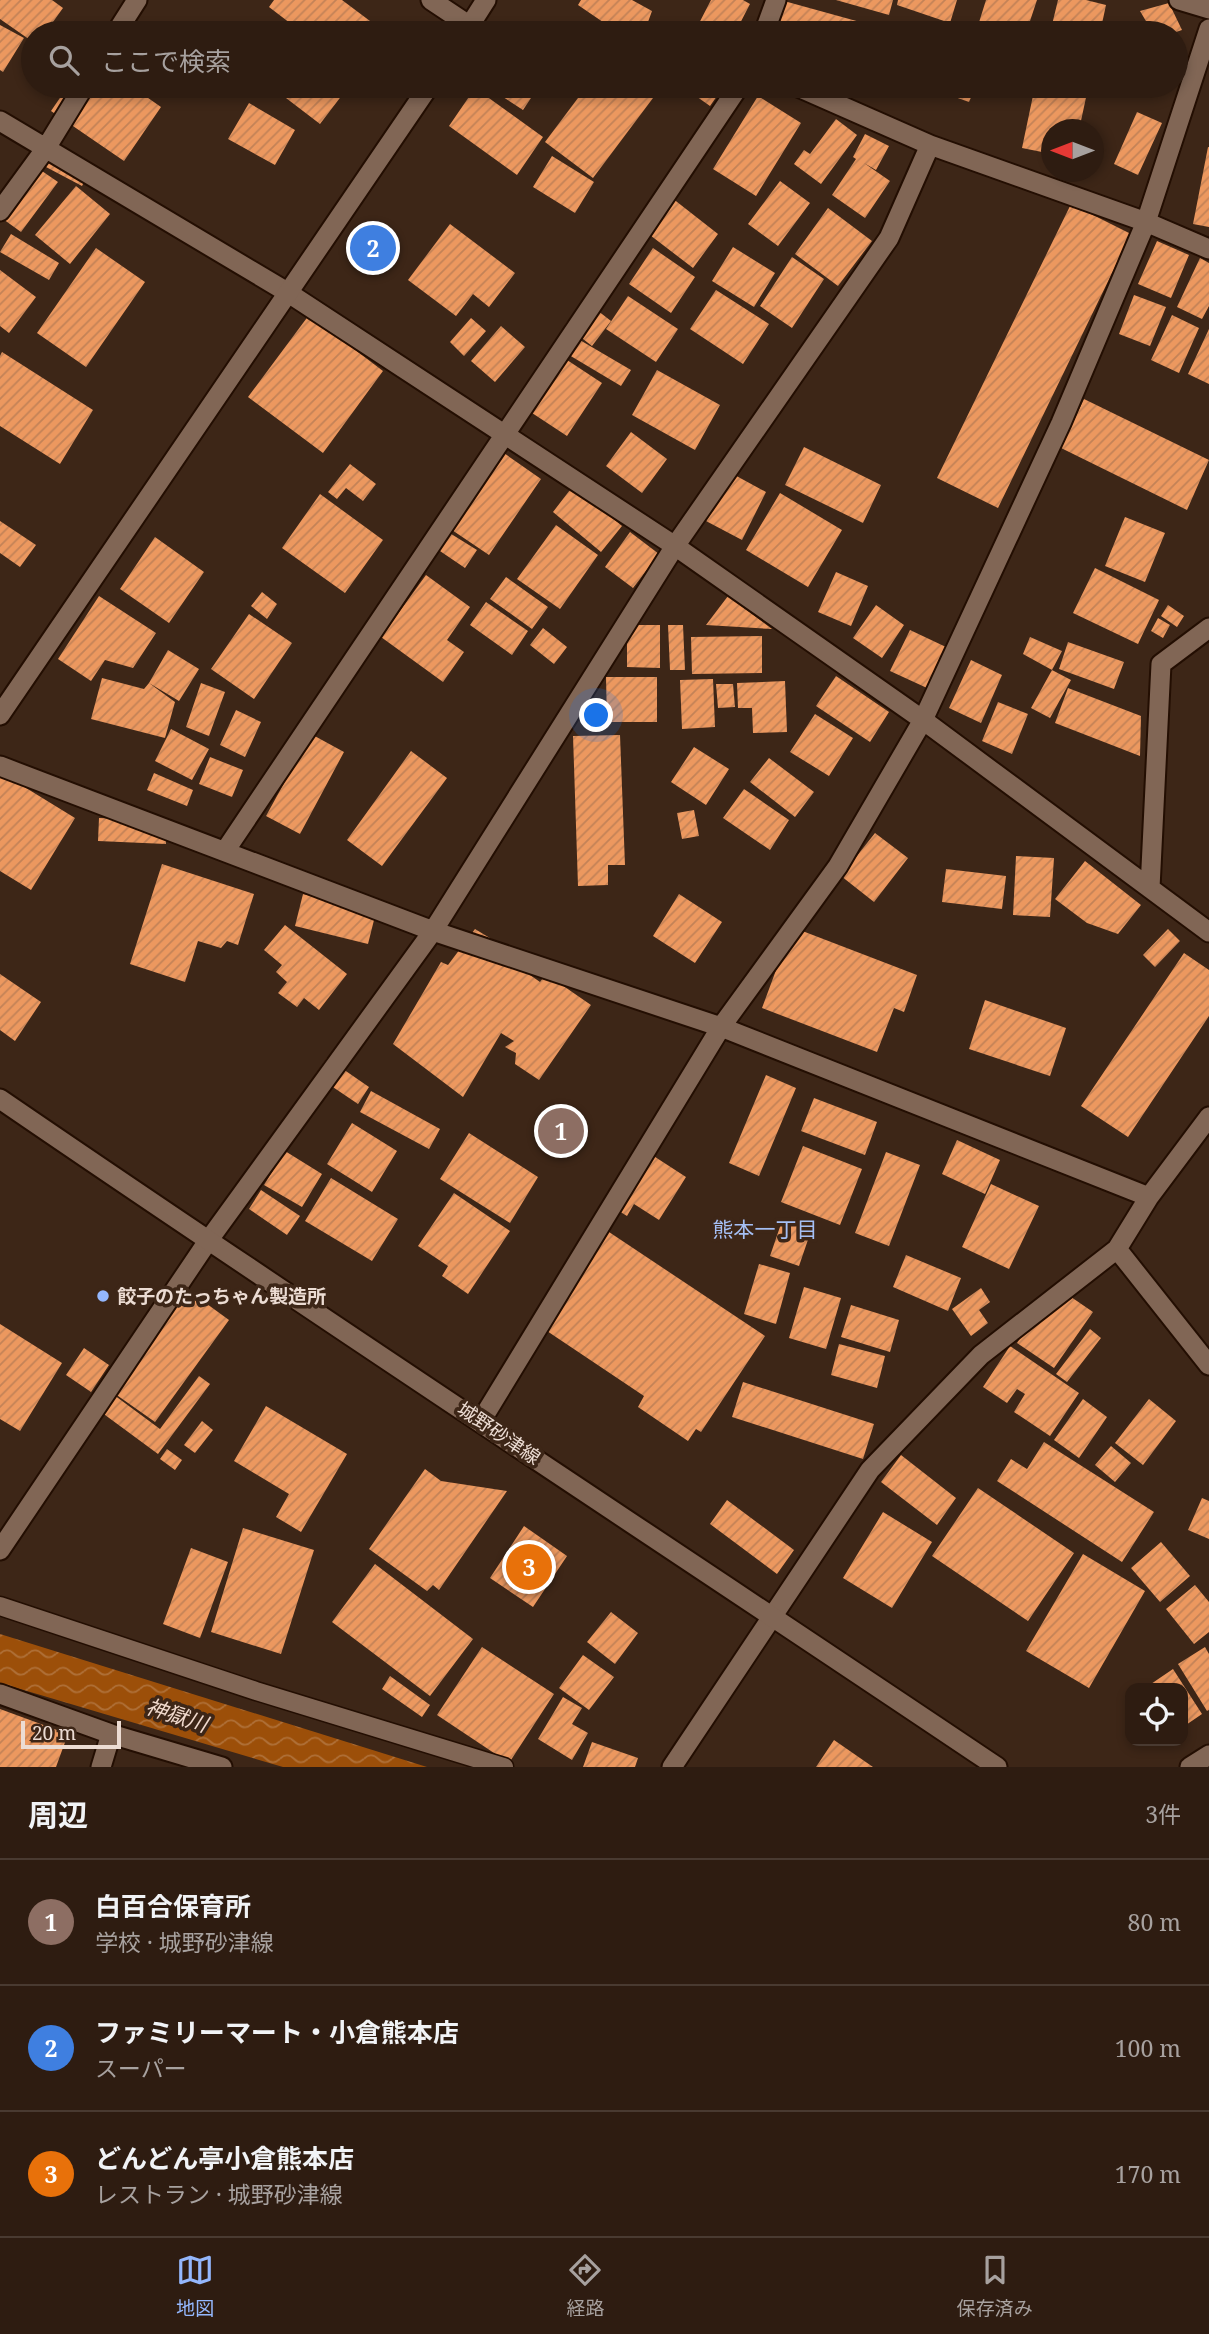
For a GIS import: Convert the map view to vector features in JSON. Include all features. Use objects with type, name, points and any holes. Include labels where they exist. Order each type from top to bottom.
[{"type":"street","points":[[124,21],[137,0]]},
{"type":"street","points":[[431,0],[456,21]]},
{"type":"street","points":[[473,21],[486,0]]},
{"type":"street","points":[[768,21],[776,0]]},
{"type":"street","points":[[1179,0],[1209,9]]},
{"type":"street","points":[[1188,93],[1209,29]]},
{"type":"street","points":[[0,211],[46,148],[77,98]]},
{"type":"street","points":[[0,715],[421,98]]},
{"type":"street","points":[[225,851],[731,98]]},
{"type":"street","points":[[823,98],[930,145],[1146,222],[1209,249]]},
{"type":"street","points":[[481,1421],[721,1027],[838,866],[923,720],[1061,423],[1146,222],[1186,98]]},
{"type":"street","points":[[0,121],[287,292],[675,546],[923,720],[1209,932]]},
{"type":"street","points":[[0,1550],[208,1241],[433,931],[675,546],[889,238],[930,145]]},
{"type":"street","points":[[1150,888],[1161,664],[1209,628]]},
{"type":"street","points":[[0,766],[433,931],[721,1027],[1149,1197]]},
{"type":"street","name":"城野砂津線","points":[[0,1099],[208,1241],[997,1767]]},
{"type":"street","points":[[672,1767],[870,1470],[981,1355],[1117,1249],[1149,1197],[1209,1116]]},
{"type":"street","points":[[1117,1249],[1209,1365]]},
{"type":"street","points":[[0,1694],[111,1734],[222,1767]]},
{"type":"street","points":[[101,1767],[111,1734]]},
{"type":"street","points":[[1190,1767],[1209,1755]]},
{"type":"lane","points":[[0,1606],[257,1691],[504,1767]]},
{"type":"water","name":"神獄川","points":[[0,1634],[427,1767],[283,1767],[0,1683]]},
{"type":"building","points":[[0,0],[52,0],[63,8],[54,21],[21,21],[21,34],[0,19]]},
{"type":"building","points":[[274,0],[342,0],[370,21],[287,21],[269,7]]},
{"type":"building","points":[[581,0],[632,0],[652,11],[648,21],[601,21],[578,5]]},
{"type":"building","points":[[711,0],[743,0],[750,4],[741,21],[700,21]]},
{"type":"building","points":[[836,0],[893,0],[889,15]]},
{"type":"building","points":[[898,0],[957,0],[951,21],[897,5]]},
{"type":"building","points":[[986,0],[1037,0],[1030,21],[979,21]]},
{"type":"building","points":[[1058,0],[1086,0],[1106,5],[1103,21],[1053,21]]},
{"type":"building","points":[[784,1],[856,21],[778,21]]},
{"type":"building","points":[[1169,3],[1178,21],[1146,21],[1140,11]]},
{"type":"building","points":[[0,25],[21,36],[21,43],[3,72],[0,70]]},
{"type":"building","points":[[60,98],[148,98],[161,107],[124,161],[51,111]]},
{"type":"building","points":[[286,98],[340,98],[320,124]]},
{"type":"building","points":[[468,98],[489,98],[543,137],[517,175],[449,126]]},
{"type":"building","points":[[504,98],[531,98],[523,110]]},
{"type":"building","points":[[578,98],[653,98],[593,178],[545,142]]},
{"type":"building","points":[[699,98],[716,98],[710,106]]},
{"type":"building","points":[[757,98],[761,98],[801,123],[756,196],[713,169]]},
{"type":"building","points":[[1032,98],[1086,98],[1081,119],[1041,119],[1041,152],[1022,148]]},
{"type":"building","points":[[249,103],[295,130],[275,165],[228,139]]},
{"type":"building","points":[[1137,112],[1162,123],[1138,175],[1114,164]]},
{"type":"building","points":[[836,119],[857,135],[821,184],[794,164],[804,150],[810,154]]},
{"type":"building","points":[[865,134],[889,146],[876,170],[864,163],[890,181],[865,218],[832,195],[856,159],[853,157]]},
{"type":"building","points":[[57,146],[93,165],[82,186],[46,167]]},
{"type":"building","points":[[1209,147],[1209,227],[1193,224]]},
{"type":"building","points":[[552,156],[594,182],[575,213],[533,187]]},
{"type":"building","points":[[39,169],[58,182],[21,232],[3,219]]},
{"type":"building","points":[[780,181],[810,203],[778,246],[748,224]]},
{"type":"building","points":[[76,186],[110,214],[70,264],[35,235]]},
{"type":"building","points":[[672,198],[718,234],[693,268],[646,232]]},
{"type":"building","points":[[1071,204],[1131,234],[998,508],[937,478]]},
{"type":"building","points":[[828,208],[872,241],[838,286],[795,254]]},
{"type":"building","points":[[450,224],[515,273],[489,307],[473,294],[456,316],[408,280]]},
{"type":"building","points":[[11,234],[59,263],[49,280],[0,252]]},
{"type":"building","points":[[1157,241],[1189,255],[1171,298],[1138,284]]},
{"type":"building","points":[[733,247],[775,273],[754,307],[712,281]]},
{"type":"building","points":[[96,248],[145,282],[86,367],[37,333]]},
{"type":"building","points":[[653,248],[695,277],[671,313],[629,284]]},
{"type":"building","points":[[792,257],[824,279],[792,328],[760,306]]},
{"type":"building","points":[[1200,258],[1209,263],[1209,306],[1202,319],[1177,307]]},
{"type":"building","points":[[0,270],[36,297],[9,333],[0,326]]},
{"type":"building","points":[[716,290],[769,324],[743,364],[690,329]]},
{"type":"building","points":[[1134,295],[1166,307],[1150,346],[1119,334]]},
{"type":"building","points":[[628,296],[678,329],[656,362],[606,329]]},
{"type":"building","points":[[584,300],[611,321],[592,346],[565,325]]},
{"type":"building","points":[[309,315],[383,371],[323,453],[248,397]]},
{"type":"building","points":[[1172,315],[1199,328],[1179,373],[1151,360]]},
{"type":"building","points":[[471,318],[486,331],[464,356],[450,342]]},
{"type":"building","points":[[501,326],[525,347],[495,382],[471,361]]},
{"type":"building","points":[[1209,329],[1209,384],[1188,374]]},
{"type":"building","points":[[573,336],[631,370],[621,386],[564,352]]},
{"type":"building","points":[[2,352],[93,410],[60,464],[0,426]]},
{"type":"building","points":[[564,358],[602,383],[567,436],[529,411]]},
{"type":"building","points":[[657,370],[720,405],[695,450],[632,415]]},
{"type":"building","points":[[1084,399],[1209,460],[1187,510],[1061,448]]},
{"type":"building","points":[[631,432],[667,459],[642,493],[606,466]]},
{"type":"building","points":[[804,447],[881,485],[863,523],[785,485]]},
{"type":"building","points":[[501,451],[541,479],[489,555],[449,528]]},
{"type":"building","points":[[350,464],[376,484],[363,501],[346,488],[337,499],[328,492]]},
{"type":"building","points":[[731,473],[766,492],[742,540],[706,521]]},
{"type":"building","points":[[573,486],[622,526],[601,552],[553,512]]},
{"type":"building","points":[[780,493],[842,530],[808,587],[746,550]]},
{"type":"building","points":[[320,494],[383,540],[345,593],[282,548]]},
{"type":"building","points":[[1125,517],[1165,533],[1145,582],[1105,566]]},
{"type":"building","points":[[0,521],[36,545],[20,567],[0,553]]},
{"type":"building","points":[[556,525],[598,555],[560,609],[517,579]]},
{"type":"building","points":[[448,532],[477,550],[465,568],[437,549]]},
{"type":"building","points":[[630,532],[659,554],[633,588],[605,567]]},
{"type":"building","points":[[155,537],[204,572],[169,623],[120,589]]},
{"type":"building","points":[[1095,568],[1159,600],[1138,644],[1073,613]]},
{"type":"building","points":[[836,572],[868,586],[851,626],[818,612]]},
{"type":"building","points":[[426,575],[470,607],[447,640],[464,652],[443,682],[381,637]]},
{"type":"building","points":[[506,577],[548,607],[532,629],[490,599]]},
{"type":"building","points":[[262,592],[277,604],[267,619],[251,606]]},
{"type":"building","points":[[99,596],[156,633],[133,668],[105,660],[91,681],[58,659]]},
{"type":"building","points":[[728,596],[772,629],[706,625]]},
{"type":"building","points":[[486,602],[528,631],[512,655],[470,625]]},
{"type":"building","points":[[876,605],[904,625],[882,658],[853,638]]},
{"type":"building","points":[[1168,605],[1184,616],[1177,627],[1161,616]]},
{"type":"building","points":[[249,614],[292,643],[254,699],[211,669]]},
{"type":"building","points":[[1158,618],[1170,625],[1163,638],[1151,631]]},
{"type":"building","points":[[627,625],[660,625],[660,668],[627,667]]},
{"type":"building","points":[[668,625],[683,625],[685,670],[670,670]]},
{"type":"building","points":[[543,628],[567,647],[554,664],[530,645]]},
{"type":"building","points":[[910,630],[946,647],[927,688],[890,671]]},
{"type":"building","points":[[762,636],[762,673],[692,674],[691,637]]},
{"type":"building","points":[[1030,637],[1062,651],[1052,670],[1023,654]]},
{"type":"building","points":[[1068,642],[1124,662],[1114,689],[1059,669]]},
{"type":"building","points":[[168,650],[199,669],[179,701],[149,683]]},
{"type":"building","points":[[971,660],[1002,675],[981,723],[949,708]]},
{"type":"building","points":[[1052,670],[1071,680],[1050,718],[1031,708]]},
{"type":"building","points":[[836,676],[889,712],[870,742],[816,706]]},
{"type":"building","points":[[606,677],[657,677],[657,722],[607,722]]},
{"type":"building","points":[[102,678],[144,689],[149,683],[175,702],[165,738],[91,719]]},
{"type":"building","points":[[713,679],[715,727],[682,729],[680,680]]},
{"type":"building","points":[[785,681],[787,732],[753,733],[752,708],[738,708],[737,683]]},
{"type":"building","points":[[201,683],[225,692],[209,736],[186,727]]},
{"type":"building","points":[[716,684],[733,684],[735,707],[718,708]]},
{"type":"building","points":[[1068,688],[1141,716],[1140,756],[1055,723]]},
{"type":"building","points":[[998,702],[1028,714],[1012,754],[982,741]]},
{"type":"building","points":[[236,710],[261,722],[245,757],[220,745]]},
{"type":"building","points":[[815,714],[853,738],[829,776],[790,752]]},
{"type":"building","points":[[171,729],[209,749],[192,780],[155,761]]},
{"type":"building","points":[[311,734],[344,752],[300,834],[266,816]]},
{"type":"building","points":[[620,735],[625,865],[608,865],[608,885],[578,886],[573,736]]},
{"type":"building","points":[[694,747],[729,769],[706,805],[671,782]]},
{"type":"building","points":[[411,751],[447,778],[382,866],[347,840]]},
{"type":"building","points":[[210,757],[243,770],[232,797],[199,784]]},
{"type":"building","points":[[769,758],[814,792],[795,817],[750,782]]},
{"type":"building","points":[[0,772],[75,818],[31,890],[0,871]]},
{"type":"building","points":[[154,773],[193,790],[187,806],[147,790]]},
{"type":"building","points":[[744,789],[789,820],[770,850],[723,818]]},
{"type":"building","points":[[694,810],[699,836],[682,839],[677,813]]},
{"type":"building","points":[[99,818],[166,821],[166,844],[98,841]]},
{"type":"building","points":[[875,833],[908,858],[874,902],[841,876]]},
{"type":"building","points":[[1016,856],[1054,858],[1050,917],[1013,915]]},
{"type":"building","points":[[1085,861],[1141,905],[1118,934],[1087,923],[1055,899]]},
{"type":"building","points":[[162,864],[254,894],[238,945],[227,941],[221,948],[198,941],[185,982],[130,964]]},
{"type":"building","points":[[946,869],[1006,876],[1002,909],[942,902]]},
{"type":"building","points":[[303,894],[376,912],[368,944],[295,926]]},
{"type":"building","points":[[679,894],[722,922],[695,963],[653,936]]},
{"type":"building","points":[[285,925],[347,974],[319,1010],[304,998],[297,1007],[278,993],[287,982],[276,972],[282,965],[264,950]]},
{"type":"building","points":[[792,927],[917,975],[904,1012],[894,1008],[877,1052],[762,1008]]},
{"type":"building","points":[[475,929],[534,965],[530,975],[540,982],[546,974],[591,1005],[539,1080],[515,1064],[516,1053],[505,1047],[514,1041],[501,1033],[463,1097],[393,1044],[441,962],[448,965]]},
{"type":"building","points":[[1168,929],[1180,941],[1155,967],[1143,955]]},
{"type":"building","points":[[1184,953],[1209,970],[1209,1016],[1128,1137],[1081,1106]]},
{"type":"building","points":[[0,974],[41,1002],[15,1041],[0,1030]]},
{"type":"building","points":[[985,1000],[1066,1028],[1050,1076],[969,1049]]},
{"type":"building","points":[[327,1058],[369,1087],[358,1104],[315,1075]]},
{"type":"building","points":[[766,1075],[796,1088],[759,1176],[729,1163]]},
{"type":"building","points":[[371,1091],[440,1129],[429,1149],[360,1112]]},
{"type":"building","points":[[814,1098],[877,1122],[865,1155],[801,1131]]},
{"type":"building","points":[[352,1123],[397,1151],[372,1192],[327,1164]]},
{"type":"building","points":[[469,1133],[538,1177],[510,1223],[440,1179]]},
{"type":"building","points":[[957,1140],[1000,1160],[985,1194],[942,1174]]},
{"type":"building","points":[[803,1146],[862,1169],[840,1225],[781,1202]]},
{"type":"building","points":[[285,1151],[322,1174],[302,1207],[264,1185]]},
{"type":"building","points":[[886,1152],[920,1165],[889,1246],[855,1233]]},
{"type":"building","points":[[649,1153],[686,1177],[659,1220],[634,1204],[627,1216],[614,1208]]},
{"type":"building","points":[[331,1178],[398,1219],[372,1261],[305,1221]]},
{"type":"building","points":[[991,1184],[1039,1206],[1009,1269],[962,1247]]},
{"type":"building","points":[[261,1190],[300,1216],[287,1235],[249,1209]]},
{"type":"building","points":[[454,1193],[510,1231],[468,1294],[442,1276],[448,1266],[418,1246]]},
{"type":"building","points":[[783,1218],[812,1228],[799,1266],[770,1256]]},
{"type":"building","points":[[609,1232],[765,1336],[701,1432],[696,1429],[688,1441],[638,1407],[644,1396],[544,1329]]},
{"type":"building","points":[[906,1255],[961,1278],[948,1311],[893,1287]]},
{"type":"building","points":[[759,1264],[790,1273],[776,1324],[744,1314]]},
{"type":"building","points":[[1055,1286],[1093,1312],[1054,1368],[1017,1343]]},
{"type":"building","points":[[804,1287],[841,1298],[826,1349],[789,1338]]},
{"type":"building","points":[[185,1288],[229,1320],[155,1422],[111,1391]]},
{"type":"building","points":[[981,1288],[990,1302],[979,1310],[988,1323],[971,1336],[952,1309]]},
{"type":"building","points":[[851,1305],[899,1320],[890,1352],[841,1337]]},
{"type":"building","points":[[0,1324],[62,1363],[20,1431],[0,1419]]},
{"type":"building","points":[[1090,1329],[1101,1338],[1067,1382],[1056,1374]]},
{"type":"building","points":[[839,1344],[885,1356],[877,1388],[831,1375]]},
{"type":"building","points":[[1010,1346],[1079,1393],[1050,1436],[1014,1412],[1025,1394],[1017,1389],[1007,1403],[983,1387]]},
{"type":"building","points":[[84,1348],[109,1365],[91,1392],[66,1375]]},
{"type":"building","points":[[199,1376],[210,1384],[158,1454],[101,1412],[114,1395],[160,1429]]},
{"type":"building","points":[[743,1382],[874,1424],[863,1459],[732,1417]]},
{"type":"building","points":[[1083,1399],[1107,1417],[1079,1458],[1054,1440]]},
{"type":"building","points":[[1149,1399],[1176,1421],[1143,1465],[1115,1443]]},
{"type":"building","points":[[266,1406],[347,1454],[301,1532],[276,1517],[289,1494],[234,1461]]},
{"type":"building","points":[[202,1421],[213,1430],[195,1453],[184,1445]]},
{"type":"building","points":[[1044,1442],[1154,1512],[1122,1562],[997,1481],[1011,1459],[1027,1469]]},
{"type":"building","points":[[1111,1446],[1131,1463],[1115,1482],[1095,1465]]},
{"type":"building","points":[[167,1449],[182,1460],[175,1470],[160,1459]]},
{"type":"building","points":[[901,1455],[956,1498],[937,1525],[881,1482]]},
{"type":"building","points":[[425,1469],[441,1481],[507,1491],[439,1590],[433,1585],[427,1591],[369,1549]]},
{"type":"building","points":[[978,1488],[1074,1553],[1028,1621],[932,1556]]},
{"type":"building","points":[[1202,1498],[1209,1501],[1209,1539],[1188,1530]]},
{"type":"building","points":[[727,1500],[794,1550],[777,1574],[710,1524]]},
{"type":"building","points":[[883,1512],[932,1542],[892,1608],[843,1578]]},
{"type":"building","points":[[524,1526],[567,1556],[533,1607],[490,1578]]},
{"type":"building","points":[[243,1528],[314,1550],[281,1654],[211,1632]]},
{"type":"building","points":[[1161,1542],[1190,1576],[1160,1602],[1131,1568]]},
{"type":"building","points":[[191,1548],[228,1562],[200,1638],[163,1624]]},
{"type":"building","points":[[1083,1554],[1145,1591],[1089,1688],[1026,1651]]},
{"type":"building","points":[[375,1564],[473,1639],[430,1696],[332,1622]]},
{"type":"building","points":[[1195,1585],[1209,1602],[1209,1632],[1194,1644],[1166,1609]]},
{"type":"building","points":[[611,1612],[638,1633],[615,1664],[587,1642]]},
{"type":"building","points":[[482,1647],[554,1694],[509,1763],[437,1715]]},
{"type":"building","points":[[1205,1647],[1209,1654],[1207,1711],[1178,1664]]},
{"type":"building","points":[[583,1655],[614,1677],[589,1710],[559,1688]]},
{"type":"building","points":[[1173,1669],[1182,1683],[1152,1683]]},
{"type":"building","points":[[390,1676],[430,1705],[422,1717],[382,1689]]},
{"type":"building","points":[[1188,1692],[1202,1714],[1188,1724]]},
{"type":"building","points":[[563,1697],[582,1708],[572,1724],[588,1733],[572,1760],[538,1739]]},
{"type":"building","points":[[0,1709],[68,1734],[56,1767],[0,1767]]},
{"type":"building","points":[[834,1740],[873,1767],[816,1767]]},
{"type":"building","points":[[592,1742],[638,1758],[635,1767],[583,1767]]},
{"type":"place","name":"ファミリーマート・小倉熊本店","points":[[373,248]]},
{"type":"place","name":"白百合保育所","points":[[561,1131]]},
{"type":"place","name":"餃子のたっちゃん製造所","points":[[103,1296]]},
{"type":"place","name":"どんどん亭小倉熊本店","points":[[529,1567]]},
{"type":"district","name":"熊本一丁目","points":[[765,1229]]}]
